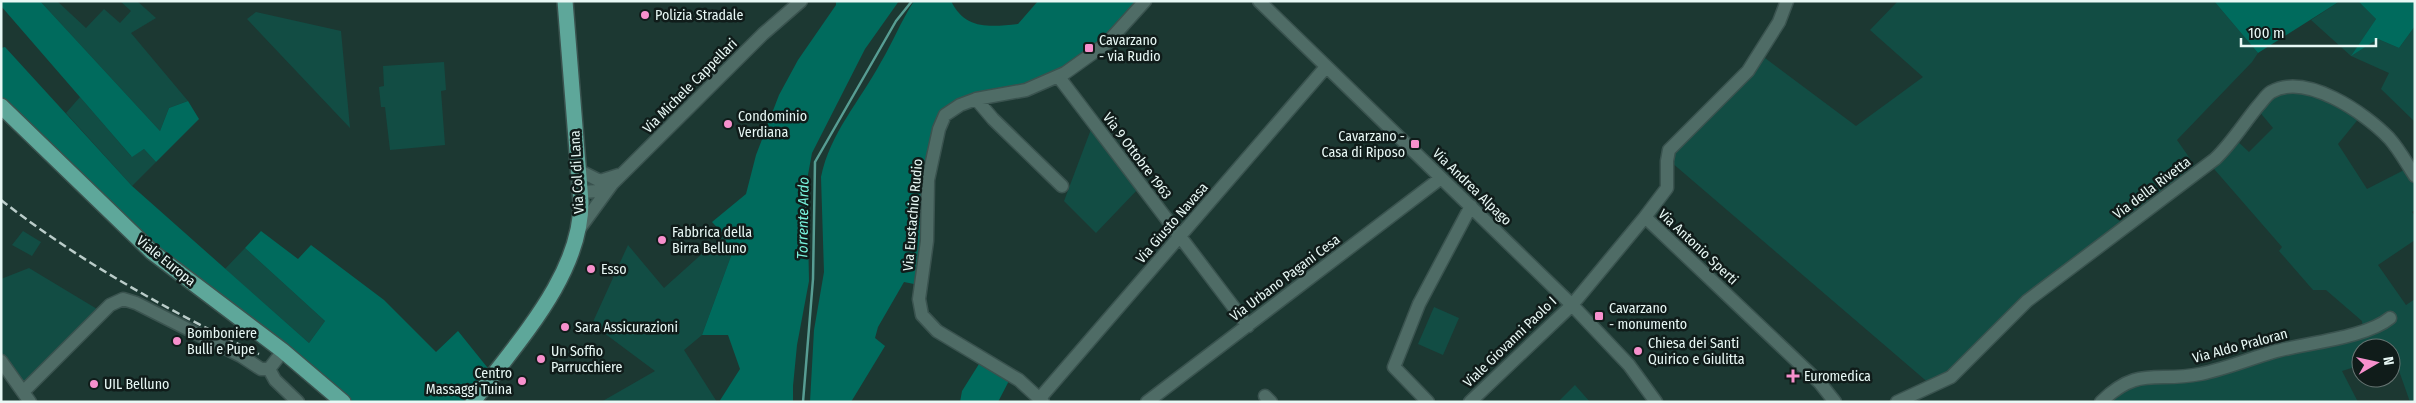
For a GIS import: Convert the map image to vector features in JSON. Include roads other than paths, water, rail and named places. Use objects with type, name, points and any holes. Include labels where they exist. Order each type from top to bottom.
[{"type":"main road","name":"Via Col di Lana","points":[[472,402],[543,309],[560,277],[577,233],[581,211],[580,190],[565,1]]},
{"type":"main road","name":"Viale Europa","points":[[1,106],[152,252],[283,351],[343,402]]},
{"type":"street","name":"Via Michele Cappellari","points":[[580,190],[610,182],[623,173],[763,34],[801,1]]},
{"type":"street","name":"Via Eustachio Rudio","points":[[1041,400],[1019,380],[932,327],[925,320],[920,304],[927,241],[928,180],[938,129],[945,115],[960,105],[976,99],[1026,90],[1058,76],[1083,61],[1107,42],[1145,1]]},
{"type":"street","name":"Via Andrea Alpago","points":[[1259,1],[1326,68],[1572,304],[1629,364],[1656,402]]},
{"type":"street","name":"Via Antonio Sperti","points":[[1787,1],[1779,22],[1752,65],[1669,150],[1667,188],[1645,216],[1820,383],[1835,402]]},
{"type":"street","name":"Via Giusto Navasa","points":[[1041,400],[1326,68]]},
{"type":"street","name":"Via 9 Ottobre 1963","points":[[1058,76],[1248,326]]},
{"type":"street","name":"Via della Rivetta","points":[[1897,402],[1951,377],[2027,301],[2215,159],[2224,151],[2237,131],[2270,93],[2282,88],[2299,88],[2322,92],[2362,115],[2390,139],[2415,176]]},
{"type":"street","points":[[976,99],[993,119],[1062,186]]},
{"type":"street","points":[[578,170],[600,181],[610,182]]},
{"type":"street","name":"Via Urbano Pagani Cesa","points":[[1147,402],[1441,178]]},
{"type":"street","name":"Via Michele Cappellari","points":[[577,233],[610,182]]},
{"type":"street","points":[[1428,402],[1394,367],[1412,320],[1442,258],[1471,206]]},
{"type":"street","name":"Viale Giovanni Paolo I","points":[[1470,402],[1572,304],[1645,216]]},
{"type":"street","points":[[1,361],[26,397],[110,305],[123,299],[136,303],[240,356],[261,369],[269,369]]},
{"type":"street","name":"Via Aldo Praloran","points":[[2101,402],[2114,389],[2134,379],[2208,372],[2276,352],[2374,328],[2390,318]]},
{"type":"street","points":[[269,369],[283,351]]},
{"type":"street","points":[[269,369],[275,380],[298,402]]},
{"type":"waterway","name":"Torrente Ardo","points":[[803,402],[813,279],[815,162],[896,21],[912,1]]},
{"type":"railway","points":[[1,200],[31,223],[94,265],[192,321],[259,354]]},
{"type":"place","name":"Polizia Stradale","points":[[645,15]]},
{"type":"place","name":"Cavarzano - via Rudio","points":[[1089,48]]},
{"type":"place","name":"Condominio Verdiana","points":[[728,124]]},
{"type":"place","name":"Cavarzano - Casa di Riposo","points":[[1415,144]]},
{"type":"place","name":"Fabbrica della Birra Belluno","points":[[662,240]]},
{"type":"place","name":"Esso","points":[[591,269]]},
{"type":"place","name":"Cavarzano - monumento","points":[[1599,316]]},
{"type":"place","name":"Sara Assicurazioni","points":[[565,327]]},
{"type":"place","name":"Bomboniere Bulli e Pupe","points":[[177,341]]},
{"type":"place","name":"Chiesa dei Santi Quirico e Giulitta","points":[[1638,351]]},
{"type":"place","name":"Un Soffio Parrucchiere","points":[[541,359]]},
{"type":"place","name":"Euromedica","points":[[1793,376]]},
{"type":"place","name":"Centro Massaggi Tuina","points":[[522,381]]},
{"type":"place","name":"UIL Belluno","points":[[94,384]]}]
